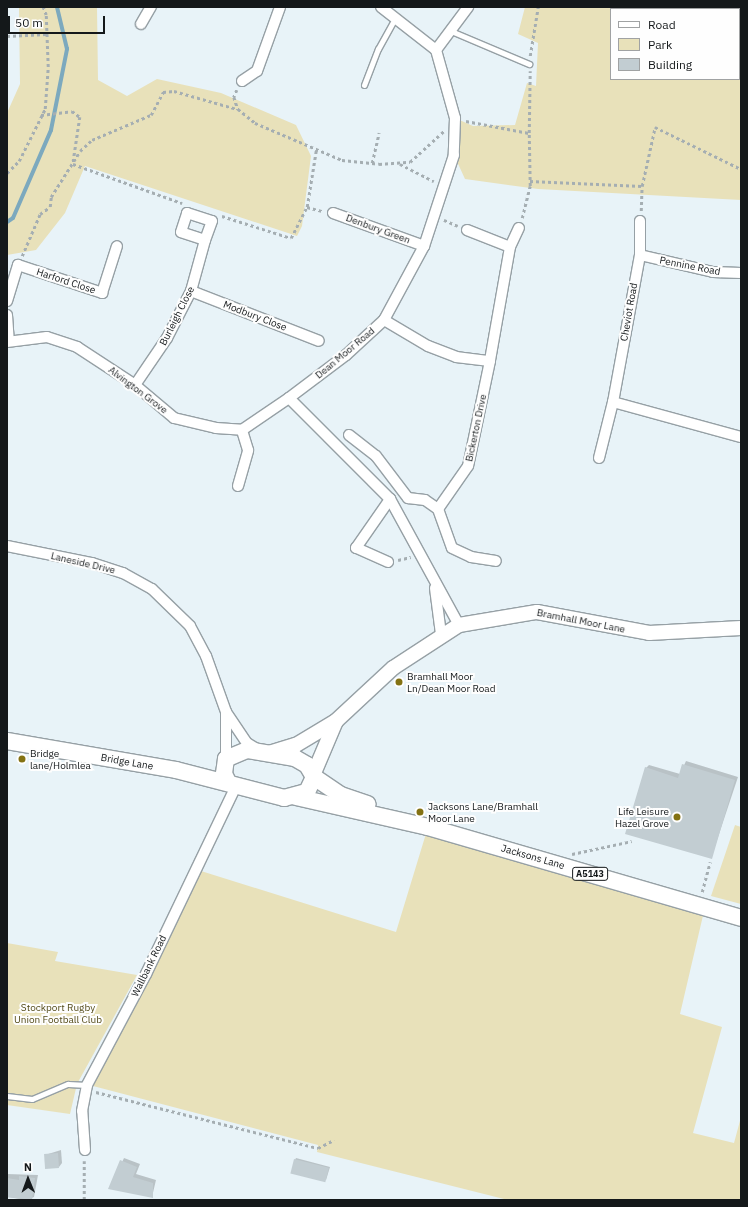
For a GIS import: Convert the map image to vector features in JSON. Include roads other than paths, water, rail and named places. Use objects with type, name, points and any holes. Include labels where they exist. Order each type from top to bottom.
[{"type":"main road","name":"Bridge Lane","points":[[7,740],[176,770],[284,798],[296,797]]},
{"type":"main road","name":"Bridge Lane","points":[[176,770],[225,761],[234,753],[264,752]]},
{"type":"main road","name":"Jacksons Lane","points":[[264,752],[295,758],[341,796],[440,830],[741,918]]},
{"type":"main road","points":[[225,761],[232,784]]},
{"type":"main road","points":[[296,797],[307,792],[314,775]]},
{"type":"main road","name":"Jacksons Lane","points":[[296,797],[440,830]]},
{"type":"street","points":[[141,24],[151,7]]},
{"type":"street","points":[[242,81],[257,71],[280,7]]},
{"type":"street","points":[[381,7],[396,16],[436,50],[468,7]]},
{"type":"street","name":"Dean Moor Road","points":[[288,398],[346,355],[384,320],[424,246],[454,155],[456,118],[436,50]]},
{"type":"street","name":"Denbury Green","points":[[333,213],[424,246]]},
{"type":"street","name":"Cheviot Road","points":[[599,458],[612,402],[640,255],[640,221]]},
{"type":"street","name":"Bickerton Drive","points":[[438,509],[468,466],[490,361],[510,247],[519,228]]},
{"type":"street","points":[[467,230],[510,247]]},
{"type":"street","name":"Burleigh Close","points":[[135,385],[167,338],[191,291],[205,240]]},
{"type":"street","name":"Harford Close","points":[[7,301],[18,265],[102,293],[117,246]]},
{"type":"street","name":"Pennine Road","points":[[640,255],[713,272],[741,274]]},
{"type":"street","name":"Modbury Close","points":[[191,291],[319,340]]},
{"type":"street","points":[[7,315],[8,341]]},
{"type":"street","points":[[384,320],[449,354],[490,361]]},
{"type":"street","name":"Alvington Grove","points":[[8,341],[47,337],[77,347],[135,385],[174,418],[242,430]]},
{"type":"street","points":[[238,486],[248,450],[242,430],[288,398],[390,499],[434,584],[459,625]]},
{"type":"street","points":[[612,402],[741,437]]},
{"type":"street","points":[[349,435],[376,456],[408,498],[425,500],[438,509],[452,548],[471,557],[496,561]]},
{"type":"street","points":[[388,562],[356,548],[390,499]]},
{"type":"street","name":"Laneside Drive","points":[[7,546],[92,563],[123,573],[152,589],[190,626],[206,656],[226,712],[247,743],[264,752]]},
{"type":"street","points":[[434,584],[441,634]]},
{"type":"street","name":"Bramhall Moor Lane","points":[[264,752],[296,745],[336,721],[393,668],[441,634],[459,625],[537,612],[649,633],[741,628]]},
{"type":"street","name":"Laneside Drive","points":[[225,761],[226,712]]},
{"type":"street","name":"Bramhall Moor Lane","points":[[314,775],[336,721]]},
{"type":"street","name":"Wallbank Road","points":[[85,1150],[82,1112],[87,1087],[146,974],[232,784]]},
{"type":"lane","points":[[364,85],[378,49],[396,16]]},
{"type":"lane","points":[[451,31],[529,64]]},
{"type":"lane","points":[[7,1096],[32,1099],[68,1084],[87,1087]]},
{"type":"waterway","points":[[7,222],[13,218],[51,130],[67,49],[57,7]]},
{"type":"place","name":"Bramhall Moor Ln/Dean Moor Road","points":[[399,682]]},
{"type":"place","name":"Bridge lane/Holmlea","points":[[22,759]]},
{"type":"place","name":"Jacksons Lane/Bramhall Moor Lane","points":[[420,812]]},
{"type":"place","name":"Life Leisure Hazel Grove","points":[[677,817]]},
{"type":"park label","name":"Stockport Rugby Union Football Club","points":[[58,1012]]}]
